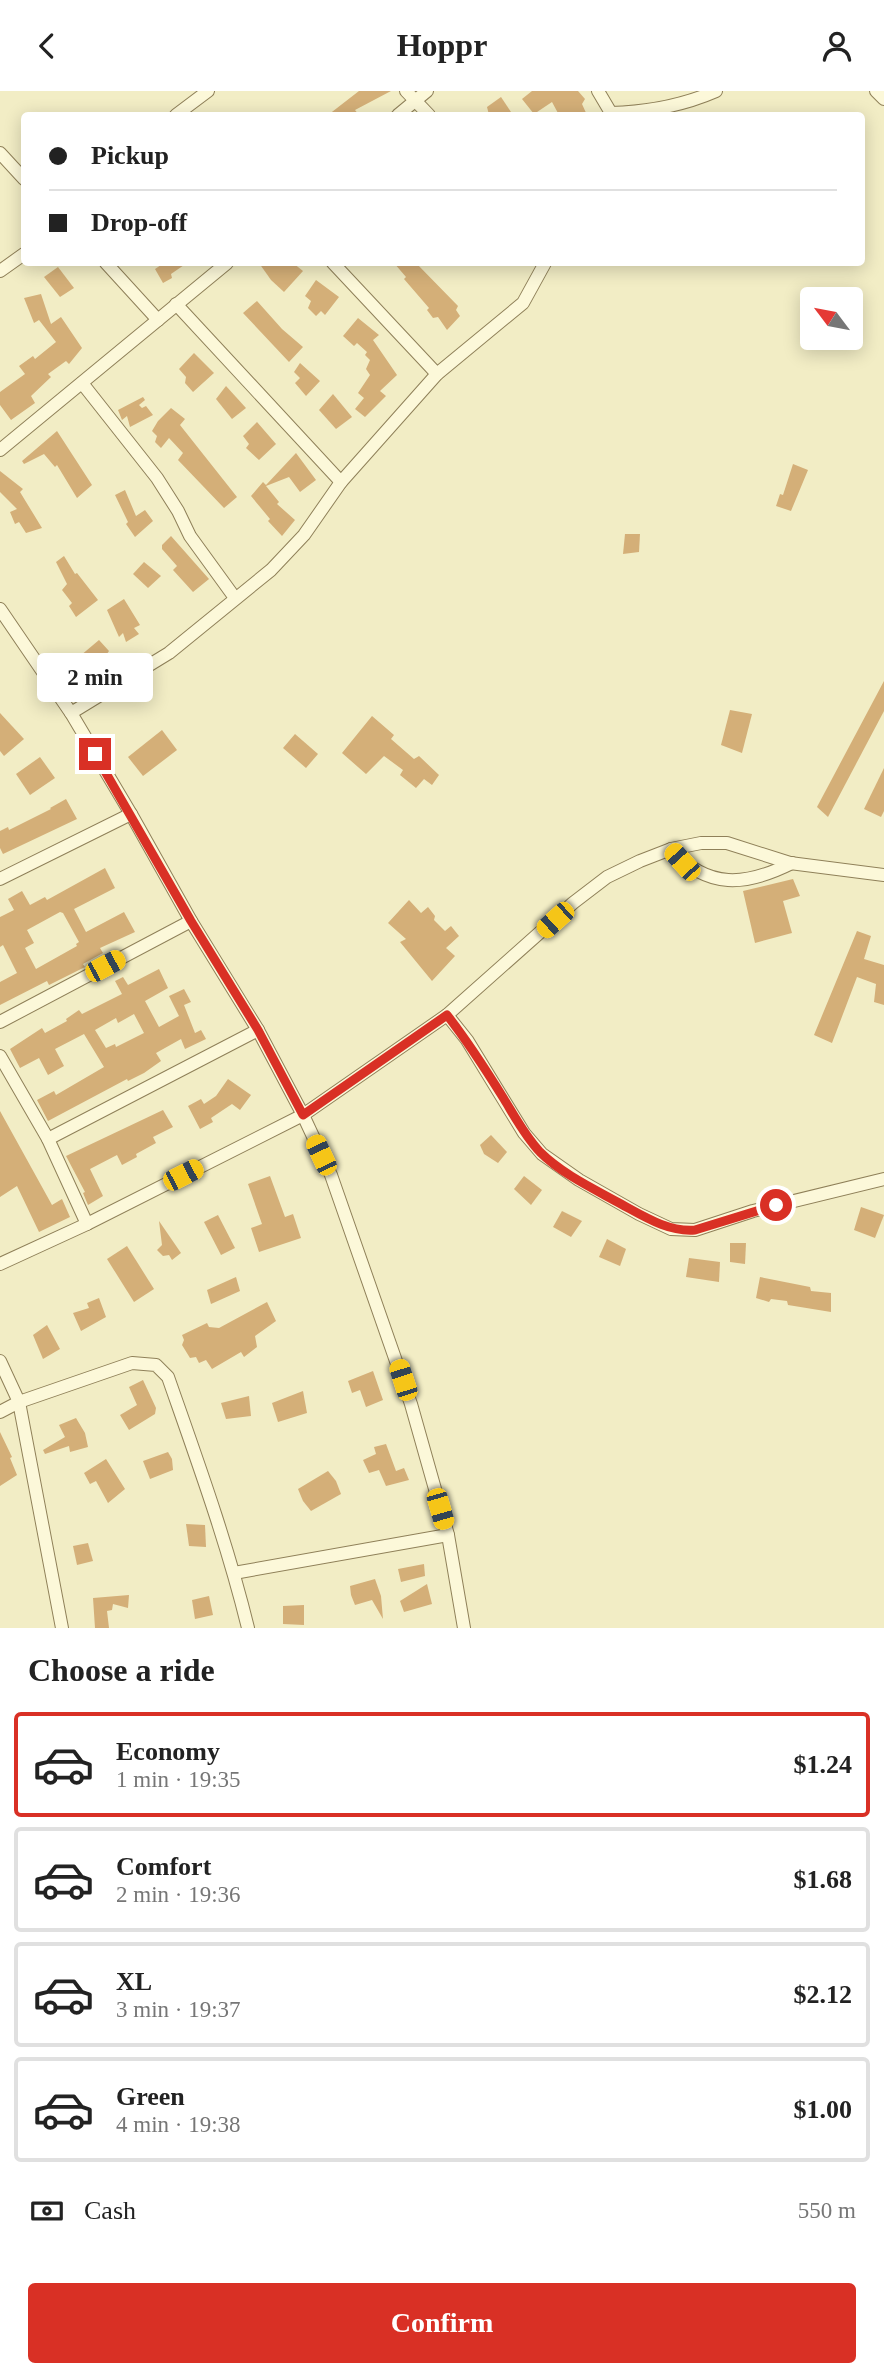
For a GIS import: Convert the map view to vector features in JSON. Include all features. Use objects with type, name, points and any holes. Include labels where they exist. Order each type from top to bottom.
[{"type":"street","points":[[180,112],[208,91]]},
{"type":"street","points":[[400,112],[410,96],[427,91]]},
{"type":"street","points":[[598,91],[609,112]]},
{"type":"street","points":[[634,112],[666,106],[716,91]]},
{"type":"street","points":[[876,91],[884,99]]},
{"type":"street","points":[[410,96],[426,112]]},
{"type":"street","points":[[0,153],[21,176]]},
{"type":"street","points":[[0,271],[21,256]]},
{"type":"street","points":[[109,266],[158,320]]},
{"type":"street","points":[[0,450],[223,266]]},
{"type":"street","points":[[336,266],[437,374]]},
{"type":"street","points":[[71,713],[169,653],[271,570],[304,535],[341,482],[437,374],[523,303],[543,266]]},
{"type":"street","points":[[177,304],[341,482]]},
{"type":"street","points":[[82,383],[157,478],[190,536],[235,598]]},
{"type":"street","points":[[0,609],[71,713],[191,921],[258,1030],[331,1175],[411,1404],[448,1535],[464,1628]]},
{"type":"street","points":[[2,875],[131,814]]},
{"type":"street","points":[[0,1264],[87,1224],[303,1115],[447,1015],[607,877],[640,861],[671,849],[701,843],[727,843],[792,863],[884,875]]},
{"type":"street","points":[[671,849],[689,867],[706,876],[728,881],[750,880],[792,863]]},
{"type":"street","points":[[0,1022],[191,921]]},
{"type":"street","points":[[447,1015],[467,1040],[524,1133],[542,1154],[579,1180],[671,1229],[695,1230],[753,1211],[884,1179]]},
{"type":"street","points":[[48,1139],[258,1030]]},
{"type":"street","points":[[0,1056],[48,1139],[87,1224]]},
{"type":"street","points":[[0,1361],[19,1402],[62,1628]]},
{"type":"street","points":[[0,1412],[19,1402],[132,1363],[156,1366],[168,1377],[234,1573],[248,1628]]},
{"type":"street","points":[[234,1573],[448,1535]]},
{"type":"building","points":[[359,91],[391,91],[355,110],[357,112],[332,112]]},
{"type":"building","points":[[532,91],[578,91],[585,99],[582,104],[586,112],[557,112],[552,102],[532,112],[522,99]]},
{"type":"building","points":[[501,97],[511,112],[488,112],[487,107]]},
{"type":"building","points":[[160,266],[183,266],[171,274],[172,278],[163,283],[155,269]]},
{"type":"building","points":[[261,266],[297,266],[303,271],[284,292]]},
{"type":"building","points":[[397,266],[419,266],[458,306],[456,310],[460,316],[447,330],[438,317],[433,318],[427,310],[429,308],[404,279],[406,277]]},
{"type":"building","points":[[58,267],[74,288],[60,297],[44,277]]},
{"type":"building","points":[[316,280],[339,297],[325,315],[321,311],[316,316],[308,308],[311,301],[305,296]]},
{"type":"building","points":[[41,294],[51,324],[61,317],[82,348],[69,364],[66,361],[48,374],[51,377],[31,396],[35,403],[11,420],[0,405],[0,392],[25,374],[19,366],[33,356],[35,359],[56,342],[39,320],[34,323],[24,298]]},
{"type":"building","points":[[257,301],[282,329],[303,347],[289,362],[243,313]]},
{"type":"building","points":[[358,318],[379,335],[373,340],[397,375],[380,391],[386,396],[365,417],[355,409],[364,398],[358,393],[370,375],[366,369],[370,360],[365,355],[367,352],[357,343],[354,346],[343,336]]},
{"type":"building","points":[[194,353],[214,373],[193,392],[185,383],[186,377],[179,369]]},
{"type":"building","points":[[300,363],[320,381],[306,396],[295,383],[300,378],[294,372]]},
{"type":"building","points":[[226,386],[246,408],[232,419],[216,399]]},
{"type":"building","points":[[333,394],[352,417],[336,429],[319,410]]},
{"type":"building","points":[[143,397],[145,400],[139,405],[142,408],[146,406],[153,415],[130,427],[127,416],[122,420],[118,410]]},
{"type":"building","points":[[171,408],[185,419],[180,425],[237,497],[224,508],[178,460],[183,453],[169,438],[161,448],[155,442],[157,436],[152,431]]},
{"type":"building","points":[[257,422],[276,444],[259,460],[246,448],[249,444],[243,436]]},
{"type":"building","points":[[57,431],[92,485],[77,498],[57,465],[55,467],[44,454],[24,464],[22,461]]},
{"type":"building","points":[[296,453],[316,480],[300,492],[289,477],[266,486],[279,502],[277,504],[295,520],[282,536],[251,496],[263,482],[266,485]]},
{"type":"building","points":[[793,464],[808,470],[791,511],[776,506],[780,494],[783,495]]},
{"type":"building","points":[[0,471],[23,489],[20,492],[42,528],[26,533],[19,522],[15,524],[10,512],[17,509],[0,492]]},
{"type":"building","points":[[125,490],[136,516],[145,510],[153,521],[135,537],[126,524],[128,522],[115,495]]},
{"type":"building","points":[[625,534],[640,534],[639,552],[623,554]]},
{"type":"building","points":[[171,536],[209,579],[193,592],[173,570],[177,566],[162,549],[162,545]]},
{"type":"building","points":[[64,556],[75,574],[77,573],[98,600],[76,617],[69,606],[72,603],[62,590],[67,584],[56,562]]},
{"type":"building","points":[[144,562],[161,576],[148,588],[133,574]]},
{"type":"building","points":[[124,599],[140,625],[134,628],[139,634],[126,642],[123,633],[119,637],[107,610]]},
{"type":"building","points":[[99,640],[109,651],[104,658],[107,661],[100,668],[95,665],[89,669],[80,656]]},
{"type":"building","points":[[884,681],[884,711],[828,817],[817,807]]},
{"type":"building","points":[[730,710],[752,714],[742,753],[721,745]]},
{"type":"building","points":[[0,713],[24,739],[4,756],[0,751]]},
{"type":"building","points":[[372,716],[394,735],[391,739],[414,759],[419,756],[439,775],[432,785],[424,779],[416,788],[400,775],[403,770],[384,756],[366,774],[342,753]]},
{"type":"building","points":[[162,730],[177,750],[143,776],[128,757]]},
{"type":"building","points":[[295,734],[318,754],[306,768],[283,748]]},
{"type":"building","points":[[40,757],[55,778],[30,795],[16,774]]},
{"type":"building","points":[[884,768],[884,811],[881,817],[864,809]]},
{"type":"building","points":[[66,799],[77,819],[3,854],[0,848],[0,831],[8,827],[9,830]]},
{"type":"building","points":[[105,868],[115,888],[74,909],[86,932],[124,912],[135,932],[100,948],[103,953],[83,964],[85,967],[49,985],[47,981],[0,1005],[0,982],[17,973],[3,945],[0,947],[0,917],[14,910],[8,899],[22,891],[30,905],[45,897],[47,900]],"holes":[[[60,912],[79,942],[77,946],[36,969],[25,948],[34,943],[27,930]]]},
{"type":"building","points":[[793,879],[800,896],[783,901],[792,933],[755,943],[743,891]]},
{"type":"building","points":[[409,900],[421,913],[428,907],[435,916],[434,920],[445,931],[451,926],[459,936],[446,948],[455,956],[432,981],[400,942],[406,939],[388,923]]},
{"type":"building","points":[[857,931],[871,936],[864,959],[884,965],[884,1005],[874,1002],[876,984],[857,977],[832,1043],[814,1035]]},
{"type":"building","points":[[159,969],[168,988],[145,1001],[159,1027],[179,1016],[169,996],[184,989],[191,1002],[184,1005],[195,1033],[201,1030],[206,1039],[185,1049],[181,1039],[156,1053],[161,1061],[144,1073],[128,1081],[127,1079],[48,1121],[37,1100],[54,1091],[56,1095],[104,1067],[84,1034],[55,1049],[64,1066],[48,1075],[39,1058],[20,1068],[10,1049],[42,1028],[45,1033],[67,1021],[66,1019],[79,1010],[82,1014],[122,994],[115,981],[123,977],[128,985]],"holes":[[[134,1014],[144,1033],[116,1047],[115,1044],[106,1048],[95,1030],[116,1018],[118,1023]]]},
{"type":"building","points":[[228,1079],[251,1095],[240,1110],[232,1104],[211,1118],[213,1122],[200,1129],[188,1106],[201,1099],[204,1104],[216,1096]]},
{"type":"building","points":[[163,1110],[173,1127],[153,1137],[156,1143],[122,1165],[117,1155],[90,1169],[103,1196],[88,1205],[83,1193],[85,1192],[66,1156]]},
{"type":"building","points":[[0,1111],[52,1205],[62,1199],[70,1217],[39,1232],[17,1186],[0,1197]]},
{"type":"building","points":[[491,1135],[507,1152],[498,1163],[484,1154],[480,1145]]},
{"type":"building","points":[[270,1176],[285,1217],[293,1214],[301,1238],[259,1252],[251,1228],[262,1224],[248,1184]]},
{"type":"building","points":[[524,1176],[542,1190],[531,1205],[514,1189]]},
{"type":"building","points":[[861,1207],[884,1215],[875,1238],[854,1230]]},
{"type":"building","points":[[562,1211],[582,1221],[571,1237],[553,1227]]},
{"type":"building","points":[[218,1215],[235,1248],[221,1255],[204,1222]]},
{"type":"building","points":[[159,1221],[181,1253],[172,1260],[169,1255],[163,1256],[157,1250],[162,1245]]},
{"type":"building","points":[[607,1239],[626,1249],[620,1266],[599,1257]]},
{"type":"building","points":[[730,1243],[746,1243],[745,1264],[730,1262]]},
{"type":"building","points":[[127,1246],[154,1289],[134,1302],[107,1259]]},
{"type":"building","points":[[689,1258],[720,1262],[719,1282],[686,1277]]},
{"type":"building","points":[[236,1277],[240,1291],[211,1304],[207,1290]]},
{"type":"building","points":[[760,1277],[810,1287],[811,1291],[831,1293],[831,1312],[788,1305],[787,1301],[771,1299],[769,1302],[756,1298]]},
{"type":"building","points":[[99,1298],[106,1317],[81,1331],[73,1313],[89,1308],[87,1303]]},
{"type":"building","points":[[267,1302],[276,1321],[255,1336],[257,1347],[244,1357],[241,1352],[212,1369],[206,1360],[199,1363],[196,1357],[190,1358],[182,1345],[182,1335],[207,1323],[209,1327],[219,1328]]},
{"type":"building","points":[[47,1325],[60,1349],[43,1359],[33,1335]]},
{"type":"building","points":[[373,1371],[383,1400],[366,1407],[360,1390],[352,1393],[348,1381]]},
{"type":"building","points":[[143,1380],[156,1408],[155,1414],[129,1430],[120,1415],[137,1405],[129,1387]]},
{"type":"building","points":[[303,1391],[307,1413],[278,1422],[272,1403]]},
{"type":"building","points":[[249,1396],[251,1416],[226,1419],[221,1403]]},
{"type":"building","points":[[76,1418],[85,1433],[88,1447],[70,1452],[69,1446],[45,1454],[43,1450],[65,1437],[59,1425]]},
{"type":"building","points":[[0,1432],[17,1475],[0,1486]]},
{"type":"building","points":[[386,1444],[396,1471],[404,1468],[409,1480],[386,1486],[379,1470],[369,1473],[363,1460],[376,1454],[374,1447]]},
{"type":"building","points":[[168,1452],[173,1470],[150,1479],[143,1461]]},
{"type":"building","points":[[106,1459],[125,1489],[108,1503],[96,1481],[90,1484],[84,1473]]},
{"type":"building","points":[[328,1471],[341,1494],[311,1511],[298,1489]]},
{"type":"building","points":[[186,1524],[205,1525],[206,1547],[189,1546]]},
{"type":"building","points":[[88,1543],[93,1561],[77,1565],[73,1546]]},
{"type":"building","points":[[424,1564],[425,1576],[401,1582],[398,1569]]},
{"type":"building","points":[[375,1579],[381,1596],[383,1619],[372,1600],[355,1605],[351,1595],[350,1586]]},
{"type":"building","points":[[427,1584],[432,1604],[404,1612],[400,1601]]},
{"type":"building","points":[[129,1595],[128,1608],[113,1604],[112,1610],[107,1611],[109,1628],[95,1628],[93,1598]]},
{"type":"building","points":[[209,1596],[213,1615],[195,1619],[192,1600]]},
{"type":"building","points":[[304,1605],[304,1625],[283,1624],[283,1606]]},
{"type":"route","points":[[95,754],[191,921],[258,1030],[303,1115],[447,1015],[467,1040],[524,1133],[542,1154],[579,1180],[639,1214],[671,1229],[683,1231],[695,1230],[776,1205]]}]
